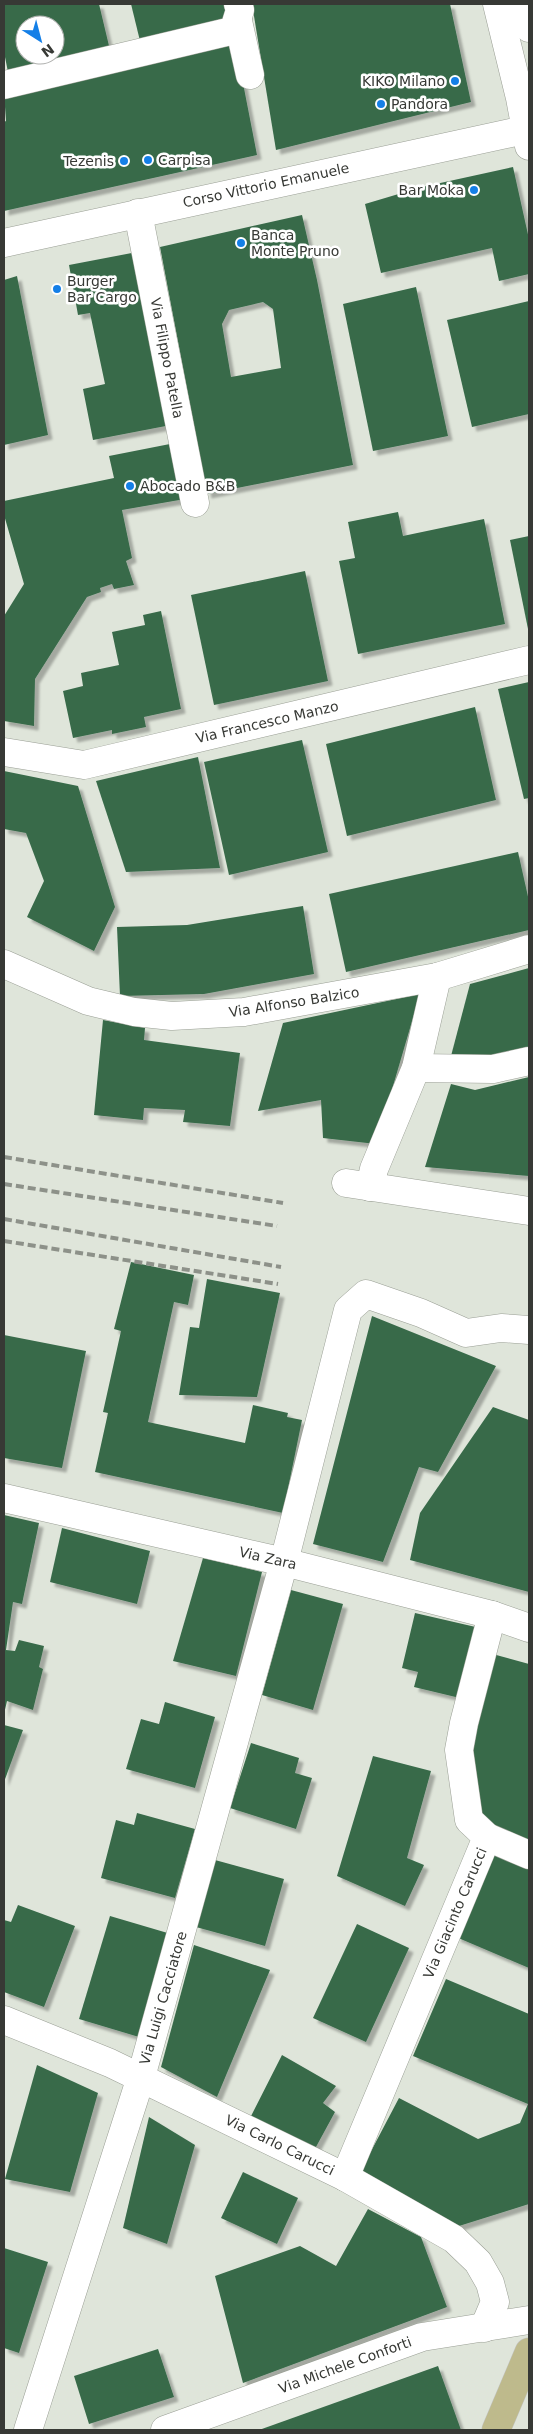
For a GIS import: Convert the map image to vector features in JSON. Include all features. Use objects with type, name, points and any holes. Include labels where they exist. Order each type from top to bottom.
[{"type":"main road","points":[[496,2430],[529,2352]]},
{"type":"street","points":[[497,4],[528,135]]},
{"type":"street","points":[[521,4],[526,25],[529,28]]},
{"type":"street","points":[[238,12],[250,75]]},
{"type":"street","points":[[4,85],[227,32],[234,29],[238,12]]},
{"type":"street","name":"Corso Vittorio Emanuele","points":[[4,242],[138,213],[528,135]]},
{"type":"street","name":"Via Filippo Patella","points":[[138,213],[195,503]]},
{"type":"street","name":"Via Francesco Manzo","points":[[4,752],[84,765],[529,660]]},
{"type":"street","name":"Via Alfonso Balzico","points":[[4,964],[88,1001],[134,1012],[172,1016],[244,1012],[437,977],[529,949]]},
{"type":"street","points":[[437,977],[416,1068],[374,1169],[358,1185],[529,1211]]},
{"type":"street","points":[[416,1068],[493,1069],[529,1060]]},
{"type":"street","name":"Via Luigi Cacciatore","points":[[28,2430],[141,2077],[284,1562],[348,1310],[366,1294],[421,1313],[466,1332],[501,1328],[529,1330]]},
{"type":"street","name":"Via Zara","points":[[4,1498],[284,1562],[492,1615],[529,1628]]},
{"type":"street","name":"Via Giacinto Carucci","points":[[345,2177],[486,1837],[469,1820],[459,1750],[464,1723],[492,1615]]},
{"type":"street","points":[[486,1837],[529,1855]]},
{"type":"street","name":"Via Carlo Carucci","points":[[4,2020],[141,2077],[345,2177],[454,2239],[478,2262],[490,2283],[495,2302],[484,2328]]},
{"type":"street","name":"Via Michele Conforti","points":[[165,2430],[422,2337],[529,2320]]},
{"type":"building","points":[[4,4],[99,4],[110,50],[65,62],[65,15],[15,15],[15,65],[54,65],[9,77],[4,52]]},
{"type":"building","points":[[131,4],[226,4],[231,24],[141,45]]},
{"type":"building","points":[[252,4],[450,4],[471,102],[276,150]]},
{"type":"building","points":[[234,37],[257,155],[4,211],[4,122],[6,121],[4,93]]},
{"type":"building","points":[[513,167],[529,239],[529,274],[499,281],[492,248],[381,273],[365,204],[422,187]]},
{"type":"building","points":[[302,215],[317,280],[353,465],[207,494],[160,247]],"holes":[[[263,302],[273,309],[281,368],[231,377],[222,324],[229,310]]]},
{"type":"building","points":[[137,252],[171,425],[93,440],[83,389],[105,384],[90,313],[78,315],[69,265]]},
{"type":"building","points":[[17,276],[48,435],[4,445],[4,280]]},
{"type":"building","points":[[416,287],[448,436],[373,451],[343,304]]},
{"type":"building","points":[[529,301],[529,414],[472,427],[447,320]]},
{"type":"building","points":[[175,443],[185,499],[122,510],[132,558],[126,561],[134,585],[114,589],[112,584],[100,588],[101,592],[87,597],[35,679],[34,726],[4,721],[4,616],[24,584],[4,515],[4,501],[114,478],[109,456]]},
{"type":"building","points":[[398,512],[403,536],[484,519],[505,624],[358,654],[339,561],[355,558],[348,522]]},
{"type":"building","points":[[529,536],[529,629],[528,629],[510,540]]},
{"type":"building","points":[[305,571],[328,681],[214,705],[191,595]]},
{"type":"building","points":[[161,611],[181,709],[144,717],[146,727],[112,734],[112,730],[73,738],[63,691],[83,686],[81,673],[119,665],[112,632],[145,625],[143,615]]},
{"type":"building","points":[[529,682],[529,798],[524,799],[498,689]]},
{"type":"building","points":[[475,707],[496,800],[347,836],[326,744]]},
{"type":"building","points":[[302,740],[328,852],[229,875],[204,762]]},
{"type":"building","points":[[198,757],[220,868],[126,872],[96,781]]},
{"type":"building","points":[[4,771],[78,786],[115,907],[94,951],[27,917],[44,881],[26,833],[4,829]]},
{"type":"building","points":[[518,852],[529,901],[529,930],[346,972],[329,894]]},
{"type":"building","points":[[303,906],[314,974],[204,994],[120,996],[117,927],[187,925]]},
{"type":"building","points":[[529,968],[529,1051],[469,1063],[451,1056],[470,984]]},
{"type":"building","points":[[420,994],[376,1144],[323,1138],[321,1100],[258,1111],[283,1023]]},
{"type":"building","points":[[103,1020],[145,1028],[144,1040],[240,1053],[230,1126],[183,1122],[185,1110],[144,1108],[143,1120],[94,1115]]},
{"type":"building","points":[[529,1077],[529,1176],[425,1167],[451,1084],[475,1090]]},
{"type":"building","points":[[131,1262],[194,1275],[188,1305],[174,1302],[148,1422],[245,1443],[253,1405],[288,1413],[287,1417],[302,1420],[283,1513],[95,1472],[108,1413],[103,1412],[121,1331],[114,1329]]},
{"type":"building","points":[[207,1279],[280,1293],[257,1397],[179,1395],[190,1327],[199,1328]]},
{"type":"building","points":[[372,1316],[496,1366],[438,1472],[419,1467],[383,1562],[313,1544]]},
{"type":"building","points":[[4,1335],[86,1351],[62,1468],[4,1458]]},
{"type":"building","points":[[493,1407],[529,1420],[529,1592],[410,1560],[420,1513]]},
{"type":"building","points":[[4,1515],[39,1523],[22,1604],[13,1602],[6,1650],[15,1651],[19,1640],[44,1646],[39,1667],[43,1669],[33,1710],[7,1701],[4,1714]]},
{"type":"building","points":[[62,1528],[150,1551],[137,1604],[50,1582]]},
{"type":"building","points":[[203,1558],[262,1572],[236,1676],[173,1661]]},
{"type":"building","points":[[291,1590],[343,1604],[313,1710],[262,1695]]},
{"type":"building","points":[[415,1613],[480,1628],[464,1699],[414,1687],[418,1672],[402,1668]]},
{"type":"building","points":[[489,1653],[529,1664],[529,1845],[486,1830],[465,1745]]},
{"type":"building","points":[[165,1702],[215,1717],[195,1788],[126,1769],[141,1719],[159,1724]]},
{"type":"building","points":[[4,1725],[23,1730],[4,1782]]},
{"type":"building","points":[[251,1743],[299,1758],[295,1773],[312,1778],[296,1829],[230,1808]]},
{"type":"building","points":[[373,1756],[431,1771],[407,1858],[424,1865],[405,1906],[337,1876]]},
{"type":"building","points":[[137,1813],[195,1829],[175,1898],[101,1878],[116,1820],[134,1825]]},
{"type":"building","points":[[495,1845],[529,1860],[529,1968],[456,1937]]},
{"type":"building","points":[[215,1860],[284,1879],[265,1946],[196,1927]]},
{"type":"building","points":[[18,1905],[75,1926],[44,2007],[4,1992],[4,1920],[11,1922]]},
{"type":"building","points":[[110,1916],[171,1934],[139,2037],[79,2019]]},
{"type":"building","points":[[357,1924],[409,1948],[366,2042],[313,2018]]},
{"type":"building","points":[[194,1945],[270,1970],[217,2097],[161,2067]]},
{"type":"building","points":[[446,1979],[529,2014],[529,2204],[459,2226],[359,2174],[399,2098],[478,2139],[520,2123],[528,2104],[413,2056]]},
{"type":"building","points":[[282,2055],[336,2086],[323,2103],[335,2112],[310,2158],[248,2122]]},
{"type":"building","points":[[37,2065],[98,2093],[70,2192],[5,2179]]},
{"type":"building","points":[[149,2117],[195,2145],[167,2244],[123,2228]]},
{"type":"building","points":[[243,2172],[298,2198],[277,2244],[221,2218]]},
{"type":"building","points":[[368,2209],[421,2237],[447,2307],[243,2383],[215,2276],[300,2246],[336,2266]]},
{"type":"building","points":[[4,2248],[48,2262],[19,2353],[4,2348]]},
{"type":"building","points":[[158,2349],[174,2397],[89,2424],[74,2376]]},
{"type":"building","points":[[438,2366],[461,2430],[259,2430]]},
{"type":"railway","points":[[4,1157],[283,1203]]},
{"type":"railway","points":[[4,1184],[277,1226]]},
{"type":"railway","points":[[4,1219],[281,1267]]},
{"type":"railway","points":[[4,1241],[278,1284]]},
{"type":"place","name":"KIKO Milano","points":[[455,81]]},
{"type":"place","name":"Pandora","points":[[381,104]]},
{"type":"place","name":"Carpisa","points":[[148,160]]},
{"type":"place","name":"Tezenis","points":[[124,161]]},
{"type":"place","name":"Bar Moka","points":[[474,190]]},
{"type":"place","name":"Banca Monte Pruno","points":[[241,243]]},
{"type":"place","name":"Burger Bar Cargo","points":[[57,289]]},
{"type":"place","name":"Abocado B&B","points":[[130,486]]}]
